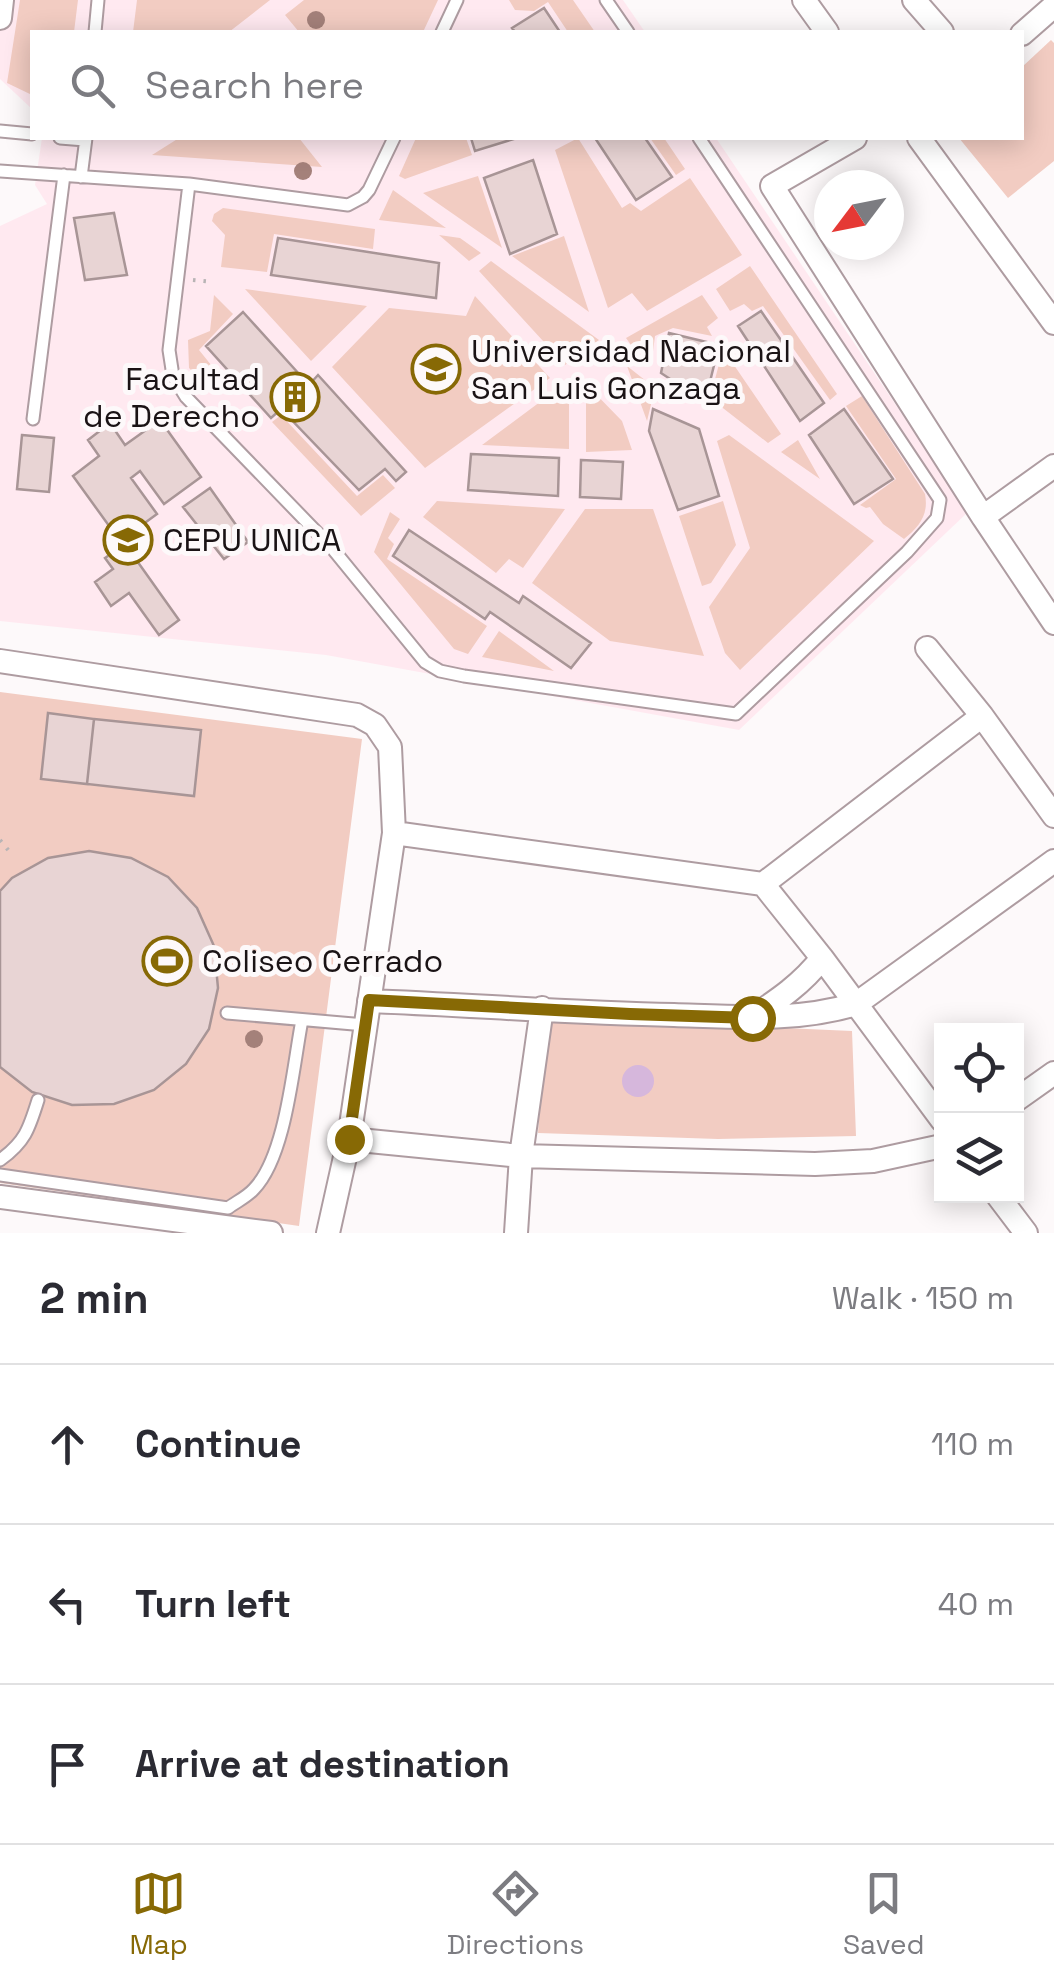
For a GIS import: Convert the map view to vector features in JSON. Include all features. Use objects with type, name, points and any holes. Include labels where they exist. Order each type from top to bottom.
[{"type":"street","points":[[0,18],[2,0]]},
{"type":"street","points":[[804,0],[826,30]]},
{"type":"street","points":[[914,0],[940,30]]},
{"type":"street","points":[[1024,32],[1054,6]]},
{"type":"street","points":[[852,140],[772,186],[1054,623]]},
{"type":"street","points":[[920,140],[1054,322]]},
{"type":"street","points":[[983,517],[1054,466]]},
{"type":"street","points":[[927,648],[1054,816]]},
{"type":"street","points":[[0,662],[357,714],[375,725],[390,747],[394,833],[349,1139],[328,1233]]},
{"type":"street","points":[[763,884],[982,716]]},
{"type":"street","points":[[394,833],[763,884],[937,1113]]},
{"type":"street","points":[[369,1000],[752,1018],[824,1014],[856,1004],[1054,861]]},
{"type":"street","points":[[752,1018],[808,976],[822,958]]},
{"type":"street","points":[[516,1233],[521,1156],[542,1008]]},
{"type":"street","points":[[1024,1094],[1054,1073]]},
{"type":"street","points":[[349,1139],[521,1156],[847,1164],[934,1148]]},
{"type":"street","points":[[1,1196],[159,1226],[271,1233]]},
{"type":"street","points":[[1003,1203],[1026,1233]]},
{"type":"lane","points":[[95,30],[98,0]]},
{"type":"lane","points":[[443,30],[457,0]]},
{"type":"lane","points":[[606,0],[627,30]]},
{"type":"lane","points":[[0,131],[30,134]]},
{"type":"lane","points":[[81,177],[86,140]]},
{"type":"lane","points":[[0,171],[190,184],[348,205],[369,190],[393,140]]},
{"type":"lane","points":[[190,184],[170,350],[173,376],[186,397],[332,548],[425,662],[440,671],[464,676],[736,714],[907,552],[937,518],[940,500],[700,140]]},
{"type":"lane","points":[[34,419],[64,175]]},
{"type":"lane","points":[[227,1013],[366,1025]]},
{"type":"lane","points":[[1,1196],[228,1208],[254,1190],[272,1163],[302,1020]]},
{"type":"lane","points":[[0,1160],[17,1148],[28,1132],[38,1100]]},
{"type":"path","points":[[0,840],[14,856]]},
{"type":"shaded area","points":[[0,0],[623,0],[644,30],[30,30],[30,107],[0,79]]},
{"type":"shaded area","points":[[20,0],[78,0],[74,30],[30,30],[30,94],[7,83]]},
{"type":"shaded area","points":[[137,0],[270,0],[232,30],[133,30]]},
{"type":"shaded area","points":[[304,0],[438,0],[424,30],[297,30],[285,15]]},
{"type":"shaded area","points":[[509,0],[573,0],[594,30],[567,30],[548,2],[534,11],[515,10]]},
{"type":"shaded area","points":[[1051,40],[1054,43],[1054,161],[1008,198],[961,140],[1024,140],[1024,65]]},
{"type":"shaded area","name":"Universidad Nacional San Luis Gonzaga","points":[[42,140],[717,140],[968,512],[739,730],[326,655],[0,621],[0,226],[47,204],[35,185]]},
{"type":"shaded area","points":[[176,140],[301,140],[322,167],[152,155]]},
{"type":"shaded area","points":[[415,140],[467,140],[472,155],[405,179],[399,176]]},
{"type":"shaded area","points":[[579,140],[622,208],[630,203],[641,211],[690,178],[742,255],[647,311],[632,293],[608,308],[555,150]]},
{"type":"shaded area","points":[[651,140],[665,140],[685,169],[676,175]]},
{"type":"shaded area","points":[[478,176],[502,248],[423,193]]},
{"type":"shaded area","points":[[393,190],[446,228],[379,220]]},
{"type":"shaded area","points":[[223,208],[375,229],[373,249],[274,234],[267,272],[221,267],[225,235],[212,221]]},
{"type":"shaded area","points":[[439,235],[460,238],[481,253],[469,261]]},
{"type":"shaded area","points":[[564,236],[589,312],[512,256]]},
{"type":"shaded area","points":[[491,261],[599,340],[565,365],[479,271]]},
{"type":"shaded area","points":[[750,266],[837,394],[830,400],[763,306],[752,311],[744,304],[730,311],[716,289]]},
{"type":"shaded area","points":[[245,289],[367,306],[311,361]]},
{"type":"shaded area","points":[[214,295],[233,314],[199,350],[224,381],[208,386],[189,368],[188,340],[210,331]]},
{"type":"shaded area","points":[[702,295],[718,318],[707,327],[712,336],[673,328],[655,336],[652,359],[626,338]]},
{"type":"shaded area","points":[[475,296],[550,378],[425,468],[332,367],[389,308],[466,316]]},
{"type":"shaded area","points":[[723,349],[781,434],[768,443],[710,398]]},
{"type":"shaded area","points":[[627,366],[655,388],[647,421]]},
{"type":"shaded area","points":[[586,384],[622,421],[632,450],[586,452]]},
{"type":"shaded area","points":[[552,393],[569,393],[569,449],[482,445]]},
{"type":"shaded area","points":[[862,396],[925,494],[922,520],[904,539],[883,524],[870,507],[860,505],[896,479],[846,406]]},
{"type":"shaded area","points":[[281,415],[357,496],[383,475],[395,488],[361,516],[272,422]]},
{"type":"shaded area","points":[[729,435],[874,541],[740,670],[725,653],[709,607],[750,548],[717,441]]},
{"type":"shaded area","points":[[798,440],[820,479],[781,452]]},
{"type":"shaded area","points":[[437,501],[565,509],[523,568],[509,559],[496,573],[423,517]]},
{"type":"shaded area","points":[[723,501],[736,545],[711,583],[702,586],[679,516]]},
{"type":"shaded area","points":[[585,509],[653,509],[704,656],[610,641],[532,583]]},
{"type":"shaded area","points":[[390,512],[400,519],[388,538],[394,544],[387,559],[487,626],[468,654],[454,649],[374,552]]},
{"type":"shaded area","points":[[499,631],[554,671],[482,657]]},
{"type":"shaded area","name":"Coliseo Cerrado","points":[[0,692],[362,739],[299,1226],[0,1183]]},
{"type":"shaded area","points":[[568,1018],[852,1031],[856,1136],[718,1139],[538,1133],[545,1032],[554,1022]]},
{"type":"shaded area","points":[[638,1065],[649,1070],[654,1081],[649,1092],[638,1097],[627,1092],[622,1081],[627,1070]]},
{"type":"building","points":[[544,8],[559,30],[514,30]]},
{"type":"building","points":[[472,140],[511,140],[475,151]]},
{"type":"building","points":[[596,140],[646,140],[672,177],[636,200]]},
{"type":"building","points":[[533,160],[557,234],[510,254],[484,178]]},
{"type":"building","points":[[114,213],[127,275],[85,280],[74,218]]},
{"type":"building","name":"Facultad de Derecho","points":[[278,238],[439,263],[436,298],[271,275]]},
{"type":"building","points":[[761,311],[824,403],[800,421],[738,326]]},
{"type":"building","name":"Facultad de Derecho","points":[[243,312],[309,385],[318,375],[406,472],[396,481],[385,469],[359,490],[281,409],[271,418],[206,346]]},
{"type":"building","points":[[669,333],[719,345],[705,402],[661,373]]},
{"type":"building","points":[[653,409],[699,429],[719,496],[678,510],[649,431]]},
{"type":"building","points":[[844,409],[893,479],[854,504],[809,435]]},
{"type":"building","points":[[160,420],[201,477],[164,504],[140,471],[131,478],[157,514],[120,541],[73,476],[99,456],[88,440],[110,423],[125,445]]},
{"type":"building","points":[[22,435],[54,438],[49,492],[17,489]]},
{"type":"building","points":[[471,454],[559,458],[558,496],[468,490]]},
{"type":"building","points":[[581,460],[623,462],[621,499],[580,497]]},
{"type":"building","points":[[210,488],[248,542],[224,559],[183,507]]},
{"type":"building","points":[[409,530],[519,603],[523,596],[591,643],[571,668],[490,612],[485,619],[393,556]]},
{"type":"building","points":[[125,544],[179,620],[159,635],[129,593],[111,606],[95,582],[113,569],[105,558]]},
{"type":"building","points":[[48,713],[94,719],[87,784],[41,779]]},
{"type":"building","points":[[94,719],[201,730],[194,796],[87,784]]},
{"type":"building","points":[[89,851],[131,858],[168,877],[197,908],[214,946],[218,988],[209,1029],[186,1064],[154,1090],[114,1104],[72,1105],[32,1092],[0,1067],[0,891],[12,878],[48,858]]},
{"type":"place","name":"Universidad Nacional San Luis Gonzaga","points":[[436,369]]},
{"type":"place","name":"Facultad de Derecho","points":[[295,397]]},
{"type":"place","name":"CEPU UNICA","points":[[128,540]]},
{"type":"place","name":"Coliseo Cerrado","points":[[167,961]]},
{"type":"route","points":[[349,1139],[369,1000],[752,1018]]}]
